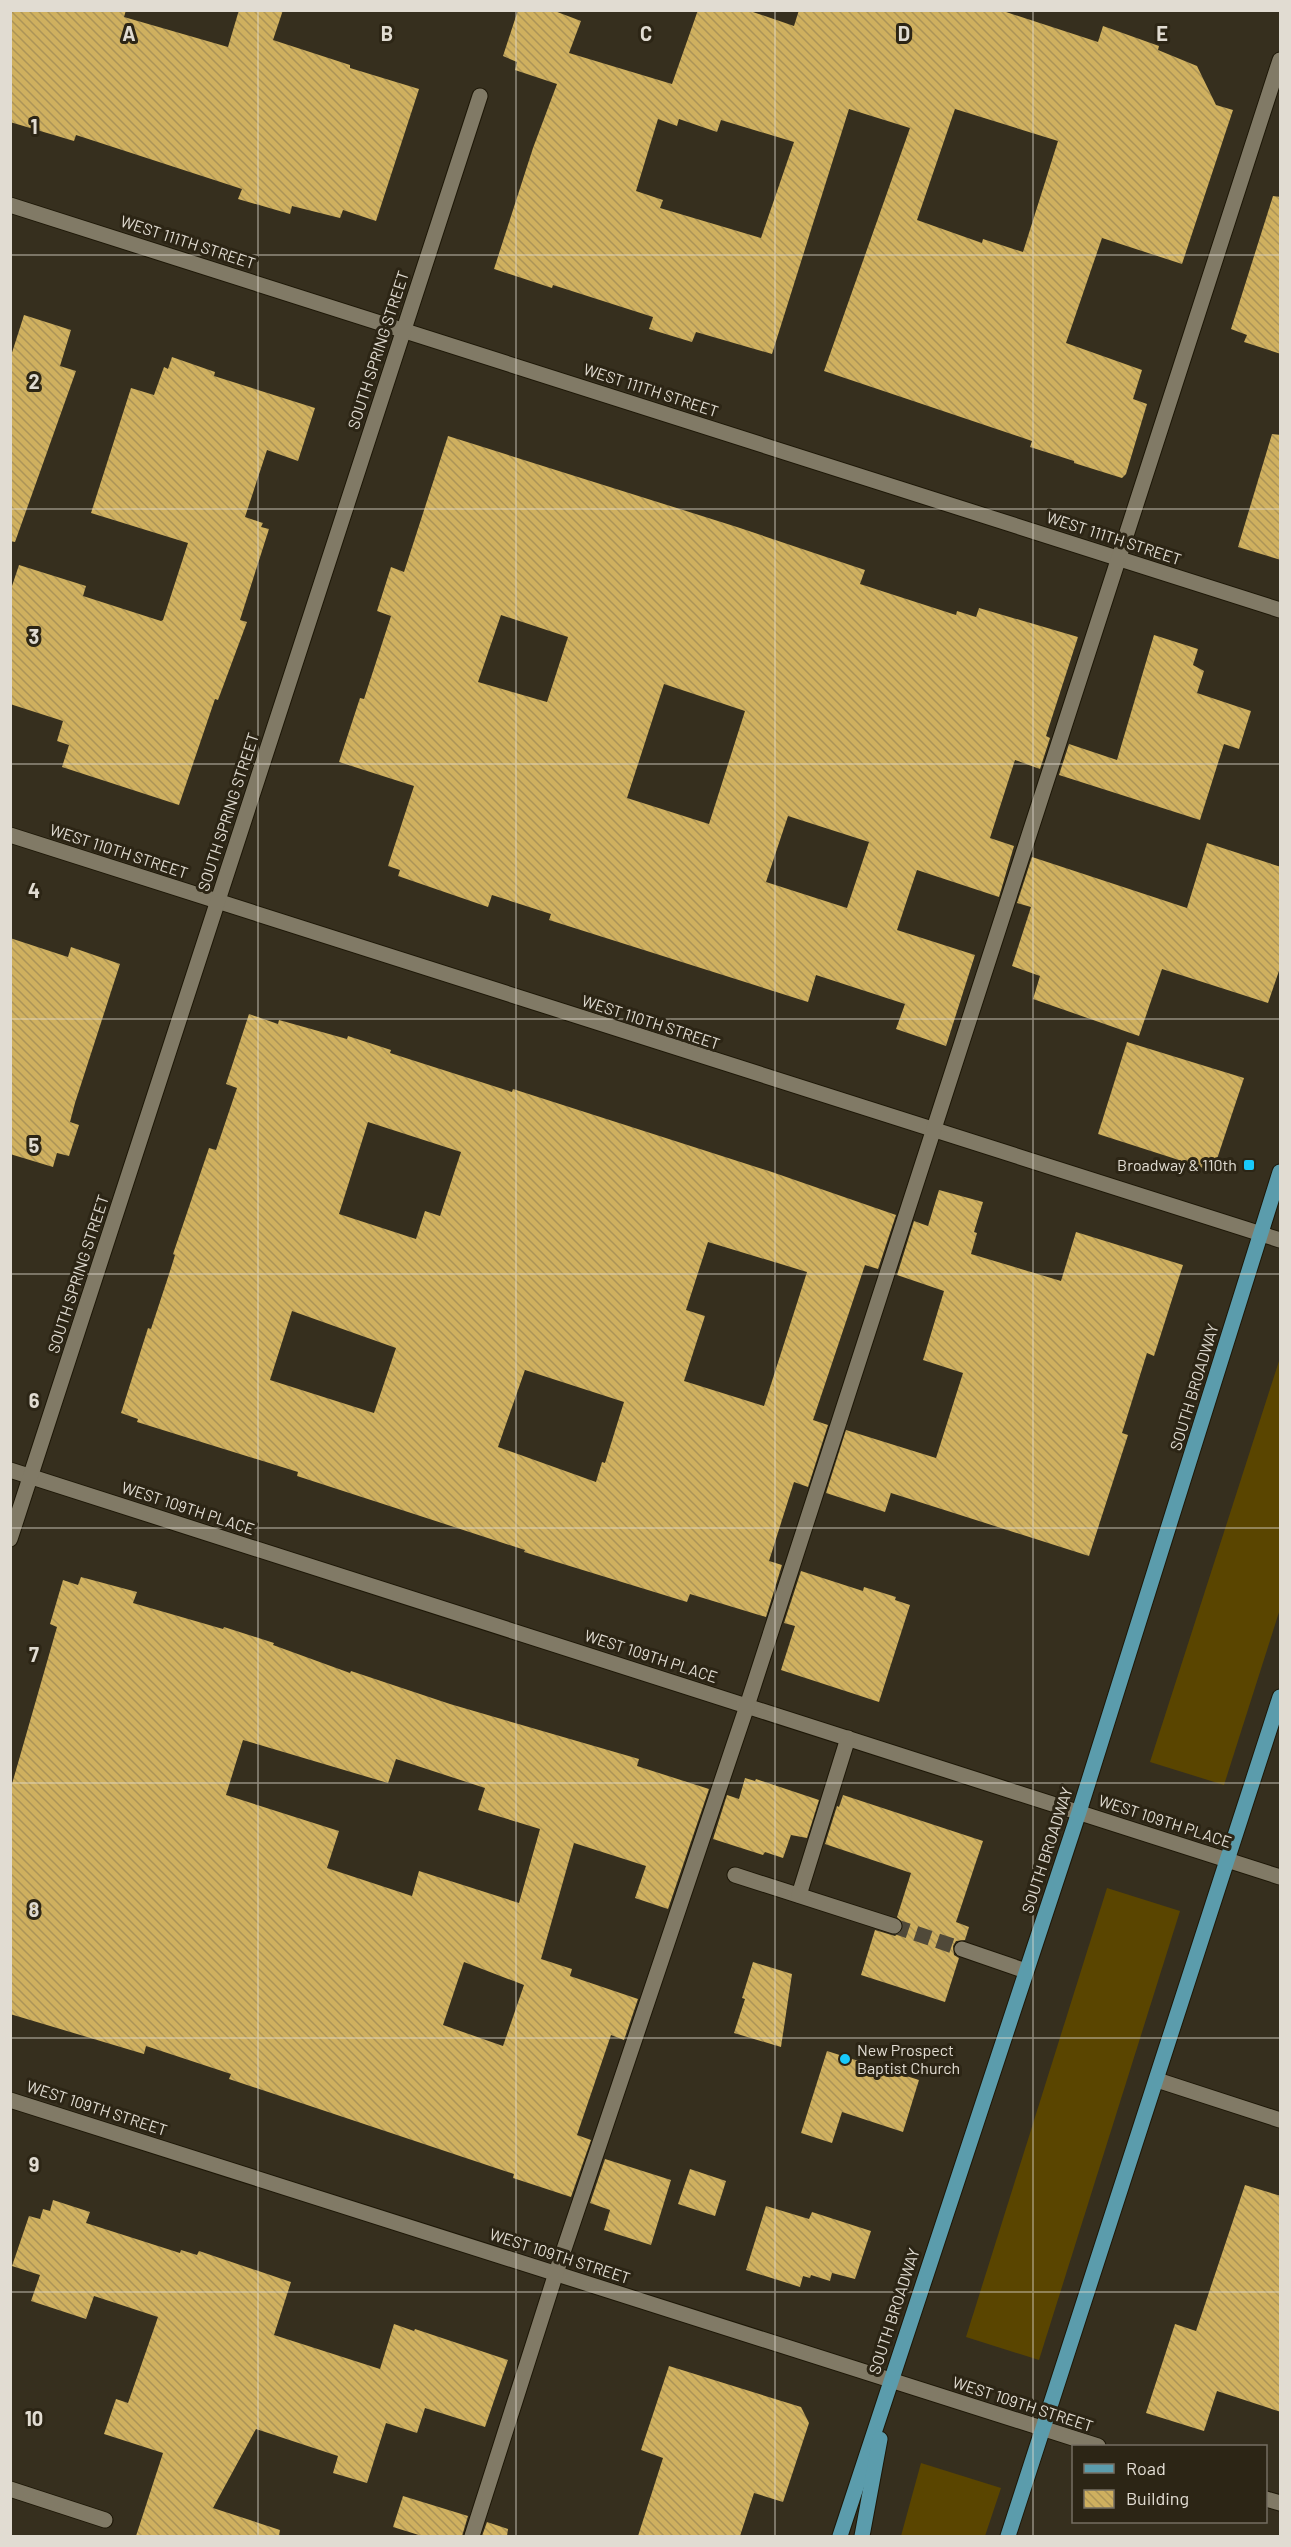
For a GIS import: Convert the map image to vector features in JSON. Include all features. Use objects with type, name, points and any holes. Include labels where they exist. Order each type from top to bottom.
[{"type":"main road","name":"SOUTH BROADWAY","points":[[840,2536],[1079,1812],[1281,1172]]},
{"type":"main road","points":[[1008,2536],[1281,1697]]},
{"type":"main road","points":[[862,2536],[890,2380]]},
{"type":"street","points":[[472,2536],[556,2273],[747,1706],[1281,60]]},
{"type":"street","name":"SOUTH SPRING STREET","points":[[10,1539],[480,96]]},
{"type":"street","name":"WEST 111TH STREET","points":[[10,205],[1281,610]]},
{"type":"street","name":"WEST 110TH STREET","points":[[10,835],[932,1131],[1281,1240]]},
{"type":"street","name":"WEST 109TH PLACE","points":[[10,1470],[1281,1877]]},
{"type":"street","points":[[799,1895],[848,1738]]},
{"type":"street","points":[[735,1875],[894,1926]]},
{"type":"street","points":[[962,1949],[1026,1971]]},
{"type":"street","points":[[1157,2080],[1281,2120]]},
{"type":"street","name":"WEST 109TH STREET","points":[[10,2100],[1095,2445]]},
{"type":"street","points":[[10,2490],[105,2520]]},
{"type":"shaded area","points":[[1280,1358],[1280,1609],[1224,1785],[1150,1762]]},
{"type":"shaded area","points":[[1107,1888],[1180,1911],[1039,2360],[966,2337]]},
{"type":"shaded area","points":[[921,2463],[1001,2488],[985,2536],[901,2536]]},
{"type":"building","points":[[10,10],[126,10],[124,17],[228,47],[239,10],[283,10],[273,40],[350,65],[350,68],[419,89],[376,221],[343,210],[340,218],[292,206],[290,214],[238,199],[242,189],[76,135],[74,141],[10,122]]},
{"type":"building","points":[[518,10],[552,10],[581,21],[569,53],[672,84],[698,10],[747,10],[794,26],[799,10],[1000,10],[1098,42],[1103,26],[1159,46],[1158,50],[1197,66],[1216,105],[1233,110],[1182,264],[1102,238],[1066,343],[1142,370],[1133,399],[1147,404],[1126,474],[1122,478],[1074,463],[1074,461],[1030,447],[1032,441],[824,371],[910,128],[849,109],[772,354],[696,332],[692,342],[649,329],[653,317],[494,269],[533,148],[557,84],[515,70],[517,62],[503,56]],"holes":[[[955,109],[1058,141],[1023,252],[983,239],[982,243],[917,220]],[[658,119],[677,126],[679,119],[717,132],[721,120],[794,142],[761,238],[660,208],[663,200],[636,191]]]},
{"type":"building","points":[[1273,196],[1281,197],[1281,354],[1244,342],[1247,335],[1231,329]]},
{"type":"building","points":[[24,315],[71,330],[60,366],[76,371],[15,542],[10,541],[10,359]]},
{"type":"building","points":[[172,357],[215,372],[214,376],[315,408],[298,461],[267,450],[245,517],[263,523],[261,527],[269,529],[240,620],[247,622],[218,700],[215,699],[179,805],[62,767],[69,745],[57,741],[63,721],[10,704],[10,592],[19,565],[86,586],[83,596],[163,620],[188,543],[91,513],[131,388],[154,395],[164,367],[168,369]]},
{"type":"building","points":[[1272,434],[1281,435],[1281,560],[1238,547]]},
{"type":"building","points":[[448,436],[865,570],[860,584],[956,615],[957,611],[976,617],[979,608],[1078,637],[1046,736],[1050,738],[1040,769],[1015,760],[990,838],[1014,846],[999,897],[917,870],[897,930],[975,955],[946,1046],[896,1029],[905,1004],[816,975],[808,1002],[549,920],[551,914],[492,895],[488,907],[398,876],[400,870],[388,866],[414,786],[339,762],[360,698],[364,699],[391,616],[377,611],[391,567],[404,572]],"holes":[[[501,615],[568,637],[547,702],[478,682]],[[664,684],[745,711],[709,824],[627,798]],[[788,816],[869,842],[847,908],[766,882]]]},
{"type":"building","points":[[1154,635],[1198,649],[1193,665],[1204,671],[1197,693],[1251,711],[1239,749],[1224,744],[1200,820],[1059,775],[1069,744],[1117,760]]},
{"type":"building","points":[[1207,843],[1281,867],[1281,965],[1268,1003],[1162,969],[1139,1036],[1033,999],[1040,976],[1012,966],[1031,907],[1017,903],[1032,857],[1187,908]]},
{"type":"building","points":[[10,938],[68,957],[71,947],[120,964],[75,1103],[70,1122],[79,1125],[69,1156],[57,1153],[53,1167],[10,1154]]},
{"type":"building","points":[[249,1014],[278,1024],[279,1020],[347,1039],[348,1036],[391,1050],[390,1053],[512,1092],[513,1089],[769,1171],[896,1215],[878,1269],[865,1265],[813,1420],[828,1425],[808,1487],[794,1482],[769,1561],[782,1565],[766,1617],[690,1594],[687,1602],[524,1552],[525,1550],[297,1476],[298,1472],[137,1422],[138,1419],[121,1413],[148,1328],[151,1329],[175,1255],[173,1254],[209,1148],[216,1150],[237,1088],[226,1084]],"holes":[[[368,1122],[461,1152],[440,1216],[425,1211],[416,1239],[339,1214]],[[708,1242],[807,1272],[764,1406],[684,1381],[705,1316],[686,1310]],[[292,1311],[396,1348],[374,1413],[270,1380]],[[525,1370],[624,1402],[605,1463],[602,1462],[596,1482],[498,1447]]]},
{"type":"building","points":[[1127,1042],[1244,1078],[1213,1171],[1098,1134]]},
{"type":"building","points":[[939,1190],[983,1202],[974,1232],[977,1233],[971,1254],[1061,1281],[1076,1232],[1183,1265],[1154,1356],[1147,1353],[1122,1433],[1128,1435],[1089,1556],[891,1493],[885,1512],[826,1493],[846,1430],[936,1458],[963,1373],[923,1360],[944,1291],[897,1275],[914,1221],[928,1226]]},
{"type":"building","points":[[801,1571],[863,1591],[864,1587],[896,1597],[895,1600],[910,1605],[879,1702],[781,1670],[795,1626],[784,1623]]},
{"type":"building","points":[[81,1577],[137,1592],[133,1603],[223,1629],[224,1627],[274,1643],[273,1645],[350,1673],[351,1671],[450,1704],[639,1759],[637,1766],[709,1789],[668,1909],[635,1898],[646,1866],[574,1843],[541,1959],[572,1969],[570,1976],[638,1999],[624,2040],[611,2035],[577,2135],[591,2140],[571,2197],[513,2178],[514,2174],[229,2079],[231,2074],[146,2046],[144,2054],[10,2014],[10,1791],[57,1627],[50,1624],[63,1580],[78,1585]],"holes":[[[243,1740],[388,1783],[396,1759],[485,1788],[478,1810],[540,1829],[519,1903],[419,1871],[412,1896],[327,1868],[339,1831],[226,1795]],[[464,1962],[524,1985],[503,2046],[443,2025]]]},
{"type":"building","points":[[745,1778],[755,1781],[756,1779],[819,1800],[807,1838],[791,1835],[783,1858],[765,1852],[763,1855],[713,1839],[727,1795],[739,1799]]},
{"type":"building","points":[[843,1795],[983,1841],[956,1922],[969,1927],[965,1940],[956,1941],[953,1946],[954,1955],[959,1958],[945,2002],[861,1975],[875,1930],[895,1936],[903,1930],[903,1923],[897,1917],[911,1873],[825,1844],[837,1806],[839,1807]]},
{"type":"building","points":[[753,1962],[792,1974],[781,2047],[734,2033],[745,1999],[742,1998]]},
{"type":"building","points":[[827,2051],[919,2080],[903,2132],[842,2112],[832,2143],[801,2133]]},
{"type":"building","points":[[605,2159],[671,2180],[651,2245],[604,2230],[610,2210],[590,2203]]},
{"type":"building","points":[[690,2169],[726,2181],[715,2216],[678,2204]]},
{"type":"building","points":[[1245,2185],[1281,2196],[1281,2412],[1217,2391],[1204,2431],[1146,2413],[1175,2324],[1196,2331]]},
{"type":"building","points":[[53,2200],[90,2212],[86,2223],[180,2253],[181,2250],[197,2255],[199,2251],[291,2282],[274,2335],[380,2369],[394,2324],[508,2360],[485,2427],[425,2408],[417,2433],[386,2423],[367,2483],[333,2473],[338,2456],[256,2429],[213,2508],[280,2530],[279,2536],[136,2536],[163,2453],[104,2434],[116,2399],[128,2403],[158,2317],[94,2296],[86,2319],[31,2301],[40,2275],[12,2266],[29,2216],[40,2219],[43,2209],[50,2211]]},
{"type":"building","points":[[766,2206],[809,2219],[812,2212],[871,2231],[855,2279],[832,2273],[830,2281],[811,2275],[810,2278],[803,2276],[800,2287],[746,2270]]},
{"type":"building","points":[[669,2366],[801,2407],[809,2423],[783,2502],[754,2493],[740,2536],[638,2536],[663,2458],[641,2450]]},
{"type":"building","points":[[403,2496],[468,2516],[462,2536],[422,2536],[393,2527]]},
{"type":"building","points":[[487,2522],[508,2529],[507,2536],[482,2536]]},
{"type":"tunnel","points":[[894,1926],[962,1949]]},
{"type":"place","name":"Broadway & 110th","points":[[1249,1165]]},
{"type":"place","name":"New Prospect Baptist Church","points":[[845,2059]]}]
